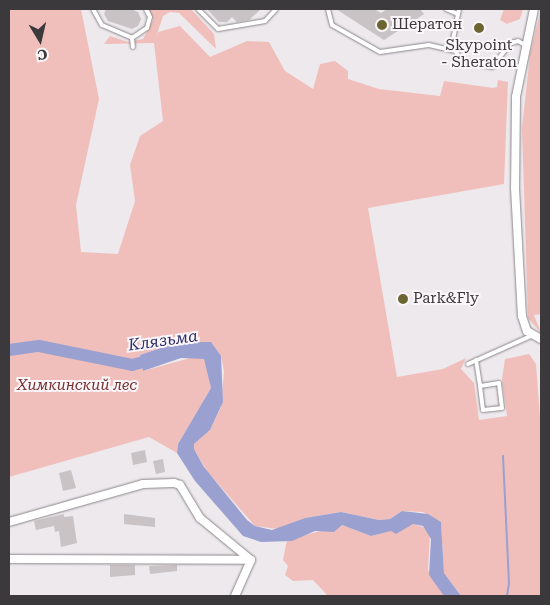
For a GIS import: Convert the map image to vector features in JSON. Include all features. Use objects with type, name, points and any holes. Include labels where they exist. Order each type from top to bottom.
[{"type":"street","points":[[534,9],[525,45],[514,126],[515,188],[520,305],[524,325],[533,335],[541,339]]},
{"type":"street","points":[[9,522],[143,484],[174,484],[180,485],[200,518],[251,560]]},
{"type":"street","points":[[9,559],[251,560]]},
{"type":"street","points":[[235,596],[251,560]]},
{"type":"lane","points":[[93,9],[102,25],[132,38]]},
{"type":"lane","points":[[132,38],[147,28],[150,17],[146,9]]},
{"type":"lane","points":[[198,9],[218,29],[265,21],[276,9]]},
{"type":"lane","points":[[328,9],[332,25],[380,52],[429,45],[454,51]]},
{"type":"lane","points":[[446,9],[459,11],[452,40],[454,51],[462,61],[487,68],[497,64],[514,41],[525,45]]},
{"type":"lane","points":[[132,38],[133,46]]},
{"type":"lane","points":[[468,364],[533,335]]},
{"type":"lane","points":[[476,360],[483,410],[502,408],[499,383],[480,386]]},
{"type":"green space","name":"Химкинский лес","points":[[9,9],[81,9],[99,99],[76,205],[81,252],[118,254],[135,201],[130,165],[140,136],[163,121],[154,43],[104,44],[110,36],[128,42],[143,39],[153,20],[149,9],[191,9],[214,34],[216,49],[179,13],[170,12],[163,16],[155,40],[158,32],[180,26],[210,57],[247,41],[269,42],[285,71],[313,89],[320,64],[335,61],[348,71],[348,79],[379,89],[440,96],[444,81],[493,88],[497,87],[498,80],[508,82],[504,184],[368,208],[397,377],[443,369],[466,358],[461,369],[474,383],[479,420],[507,416],[502,379],[505,359],[529,354],[536,364],[541,430],[541,596],[461,596],[444,573],[441,522],[423,512],[402,511],[390,519],[379,520],[341,512],[305,518],[277,529],[255,526],[207,471],[194,449],[194,444],[210,430],[221,407],[224,371],[221,356],[195,342],[170,345],[140,355],[143,371],[194,357],[204,359],[211,388],[178,444],[177,453],[149,437],[9,477]]},
{"type":"green space","points":[[504,9],[523,9],[520,19],[507,24],[500,20]]},
{"type":"green space","points":[[541,9],[541,314],[534,315],[541,333],[528,318],[522,128],[530,54]]},
{"type":"green space","points":[[413,524],[423,527],[430,534],[428,570],[444,596],[328,596],[313,580],[293,581],[285,575],[288,566],[283,560],[287,540],[342,525],[371,536]]},
{"type":"water","points":[[211,342],[221,356],[223,402],[210,430],[194,444],[194,449],[204,467],[247,520],[255,526],[272,530],[305,518],[341,512],[379,520],[390,519],[402,511],[428,514],[441,522],[444,573],[461,596],[444,596],[429,575],[431,539],[423,526],[413,524],[396,534],[391,531],[371,536],[342,525],[334,532],[315,531],[292,541],[261,542],[243,536],[195,481],[177,453],[178,444],[211,388],[204,359],[181,358],[143,371],[140,355],[170,345]]},
{"type":"building","points":[[106,9],[131,9],[138,12],[141,19],[138,26],[132,29],[108,21],[104,14]]},
{"type":"building","points":[[207,9],[261,9],[249,20],[237,22],[232,17],[227,22],[219,22]]},
{"type":"building","name":"Шератон","points":[[336,9],[374,9],[381,13],[387,9],[420,9],[424,14],[384,40]]},
{"type":"building","points":[[145,450],[147,462],[133,465],[131,453]]},
{"type":"building","points":[[163,459],[165,472],[156,474],[153,461]]},
{"type":"building","points":[[71,470],[76,488],[63,491],[59,473]]},
{"type":"building","points":[[64,514],[64,517],[73,516],[77,543],[61,547],[59,531],[55,532],[54,526],[36,530],[34,521]]},
{"type":"building","points":[[124,514],[155,518],[155,527],[124,524]]},
{"type":"building","points":[[110,565],[135,565],[135,575],[110,577]]},
{"type":"building","points":[[177,565],[177,571],[150,574],[149,566]]},
{"type":"waterway","name":"Клязьма","points":[[9,350],[39,346],[132,365],[158,358]]},
{"type":"waterway","points":[[503,456],[509,583],[507,596]]},
{"type":"place","name":"Шератон","points":[[382,25]]},
{"type":"place","name":"Skypoint - Sheraton","points":[[479,28]]},
{"type":"place","name":"Park&Fly","points":[[403,299]]}]
